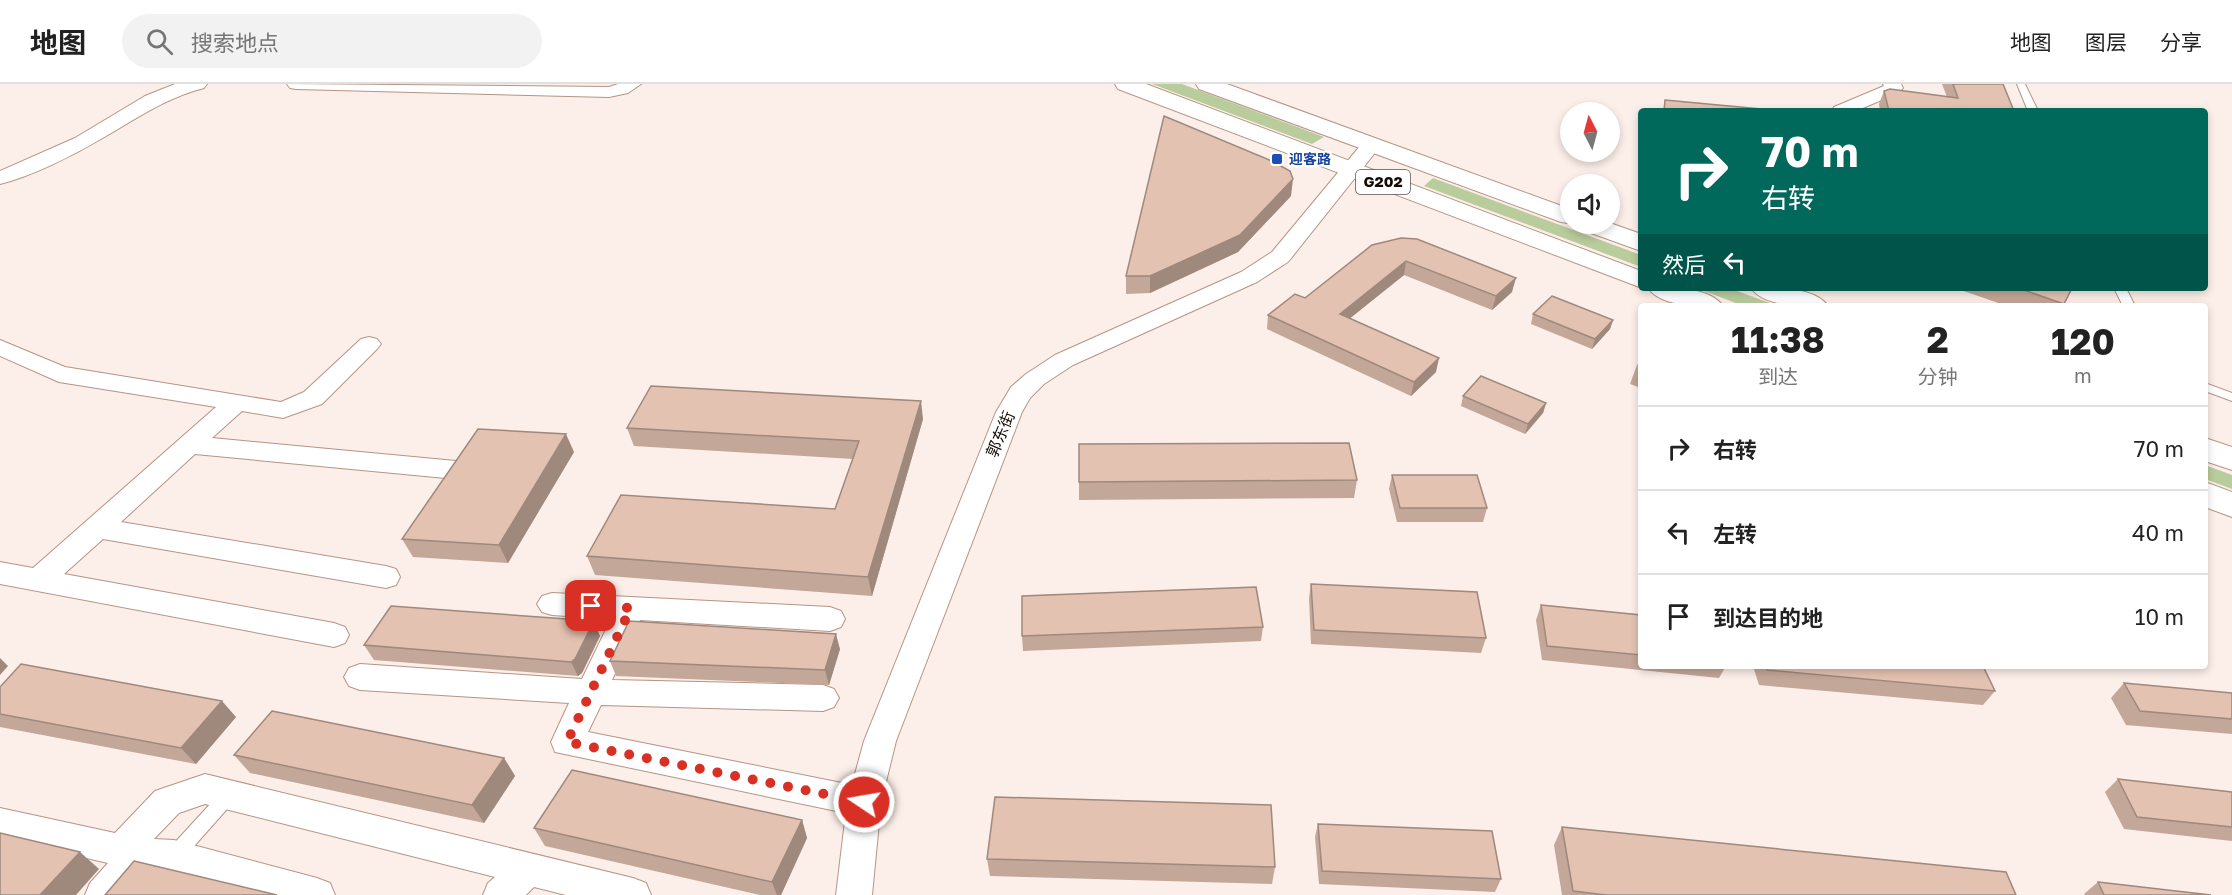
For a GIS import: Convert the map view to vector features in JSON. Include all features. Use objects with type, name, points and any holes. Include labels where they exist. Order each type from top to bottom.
[{"type":"highway","name":"G202","points":[[1126,84],[1638,279]]},
{"type":"highway","name":"G202","points":[[1207,84],[1560,213]]},
{"type":"highway","points":[[1616,234],[1638,242]]},
{"type":"highway","points":[[1670,291],[1701,303]]},
{"type":"highway","points":[[1773,291],[1806,303]]},
{"type":"highway","points":[[2208,450],[2232,459]]},
{"type":"highway","points":[[2208,496],[2232,505]]},
{"type":"street","points":[[0,178],[83,141],[157,96],[174,89],[198,84]]},
{"type":"street","points":[[296,84],[609,92],[632,84]]},
{"type":"street","points":[[1848,108],[1894,88],[1892,84]]},
{"type":"street","name":"郭东街","points":[[854,895],[864,802],[880,741],[1008,412],[1020,393],[1064,360],[1250,278],[1280,257],[1372,144]]},
{"type":"street","points":[[0,347],[59,374],[283,410],[313,398],[369,344]]},
{"type":"street","points":[[38,581],[237,402]]},
{"type":"street","points":[[189,445],[456,470]]},
{"type":"street","points":[[97,528],[386,578]]},
{"type":"street","points":[[0,573],[334,635]]},
{"type":"street","points":[[552,604],[830,619]]},
{"type":"street","points":[[631,608],[567,742],[864,802]]},
{"type":"street","points":[[360,677],[591,693],[823,698]]},
{"type":"street","points":[[103,895],[130,852],[167,802],[205,789],[633,895]]},
{"type":"street","points":[[0,823],[130,852],[174,856],[317,895]]},
{"type":"street","points":[[501,895],[528,869]]},
{"type":"lane","points":[[2021,84],[2032,108]]},
{"type":"lane","points":[[2208,388],[2232,397]]},
{"type":"lane","points":[[174,856],[229,795]]},
{"type":"green space","points":[[1152,84],[1182,84],[1324,137],[1312,144]]},
{"type":"green space","points":[[1433,178],[1560,225],[1560,234],[1584,234],[1638,254],[1638,266],[1424,186]]},
{"type":"green space","points":[[1704,291],[1737,291],[1770,303],[1736,303]]},
{"type":"green space","points":[[2208,466],[2232,475],[2232,489],[2208,480]]},
{"type":"building","points":[[1953,84],[2003,84],[2013,108],[1888,108],[1884,91],[1890,89],[1958,98]]},
{"type":"building","points":[[1665,100],[1752,108],[1664,108]]},
{"type":"building","points":[[1164,116],[1272,161],[1290,171],[1293,179],[1240,235],[1150,276],[1126,276]]},
{"type":"building","points":[[1401,238],[1417,239],[1516,278],[1496,296],[1406,261],[1340,314],[1439,358],[1414,382],[1268,315],[1295,294],[1305,298],[1372,245]]},
{"type":"building","points":[[2027,291],[2070,291],[2064,303]]},
{"type":"building","points":[[1552,296],[1613,320],[1595,339],[1533,314]]},
{"type":"building","points":[[1481,376],[1546,403],[1528,424],[1463,396]]},
{"type":"building","points":[[651,386],[921,401],[868,577],[587,556],[621,495],[835,509],[859,441],[627,428]]},
{"type":"building","points":[[478,429],[566,434],[499,545],[402,539]]},
{"type":"building","points":[[1349,443],[1357,480],[1079,482],[1079,444]]},
{"type":"building","points":[[1392,475],[1477,475],[1487,508],[1400,508]]},
{"type":"building","points":[[1311,584],[1477,592],[1486,638],[1314,630]]},
{"type":"building","points":[[1256,587],[1263,627],[1022,636],[1022,596]]},
{"type":"building","points":[[1541,605],[1638,615],[1638,655],[1547,646]]},
{"type":"building","points":[[391,606],[594,621],[575,659],[571,662],[364,645]]},
{"type":"building","points":[[629,621],[836,634],[825,670],[610,661]]},
{"type":"building","points":[[21,664],[222,701],[181,748],[0,714],[0,687]]},
{"type":"building","points":[[1984,669],[1995,691],[1767,670]]},
{"type":"building","points":[[2124,683],[2232,693],[2232,719],[2140,711]]},
{"type":"building","points":[[272,711],[504,758],[472,805],[234,755]]},
{"type":"building","points":[[572,770],[802,820],[772,882],[534,828]]},
{"type":"building","points":[[2118,779],[2232,792],[2232,827],[2137,817]]},
{"type":"building","points":[[995,797],[1271,805],[1275,867],[987,859]]},
{"type":"building","points":[[1318,824],[1492,831],[1501,879],[1322,871]]},
{"type":"building","points":[[1562,827],[2006,872],[2016,895],[1606,895],[1573,891]]},
{"type":"building","points":[[0,833],[80,852],[40,895],[0,895]]},
{"type":"building","points":[[134,861],[277,895],[105,895]]},
{"type":"building","points":[[2098,882],[2211,895],[2104,895]]},
{"type":"place","name":"迎客路","points":[[1277,159]]},
{"type":"route","points":[[591,606],[631,608],[567,742],[864,802]]}]
